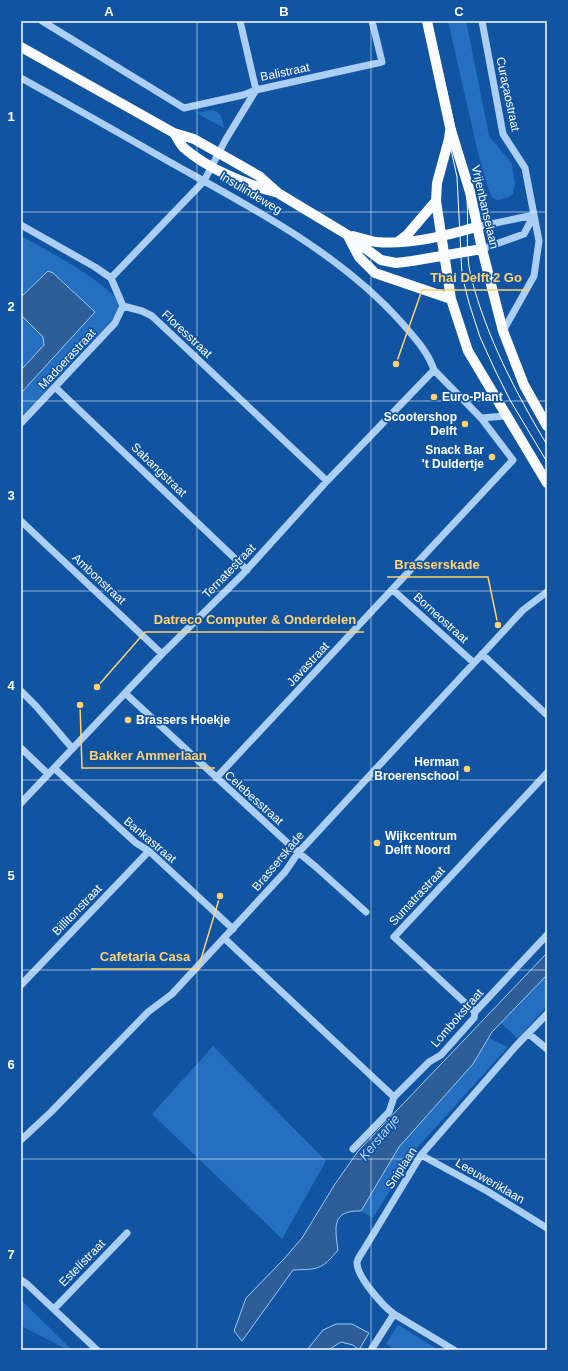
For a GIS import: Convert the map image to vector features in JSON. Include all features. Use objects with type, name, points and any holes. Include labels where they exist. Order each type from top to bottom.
[{"type":"main road","name":"Vrijenbanselaan","points":[[427,21],[450,127],[470,192],[476,227],[503,331],[524,384],[547,426]]},
{"type":"main road","name":"Insulindeweg","points":[[21,47],[174,133],[189,137],[259,176],[278,193],[346,234],[381,260],[396,263],[445,257],[482,249]]},
{"type":"main road","name":"Vrijenbanselaan","points":[[450,127],[449,139],[437,183],[436,201],[451,299],[468,351],[505,416],[547,483]]},
{"type":"main road","name":"Insulindeweg","points":[[174,133],[183,147],[212,166],[249,185],[278,193]]},
{"type":"main road","points":[[395,243],[407,235],[436,201]]},
{"type":"main road","name":"Insulindeweg","points":[[346,234],[376,242],[395,243],[476,227]]},
{"type":"main road","points":[[346,234],[360,257],[374,273],[451,299]]},
{"type":"street","points":[[42,21],[184,108],[243,95],[256,90],[240,21]]},
{"type":"street","name":"Balistraat","points":[[212,166],[226,139],[256,90],[382,62],[372,21]]},
{"type":"street","name":"Curaçaostraat","points":[[482,21],[504,134],[525,168],[539,241],[534,276],[503,331]]},
{"type":"street","name":"Insulindeweg","points":[[21,78],[204,181],[316,247],[356,279],[391,310],[415,337],[431,360],[434,370]]},
{"type":"street","points":[[110,278],[204,181],[212,166]]},
{"type":"street","points":[[476,227],[534,215]]},
{"type":"street","points":[[482,249],[524,234],[534,215]]},
{"type":"street","points":[[21,225],[94,267],[110,278],[123,306]]},
{"type":"street","name":"Madoerastraat","points":[[21,423],[115,323],[123,306]]},
{"type":"street","name":"Floresstraat","points":[[123,306],[142,311],[152,316],[327,482]]},
{"type":"street","points":[[434,370],[481,418],[505,416]]},
{"type":"street","name":"Ternatestraat","points":[[21,803],[162,654],[247,570],[327,482],[434,370]]},
{"type":"street","name":"Sabangstraat","points":[[55,387],[247,570]]},
{"type":"street","name":"Javastraat","points":[[216,778],[513,460],[481,418]]},
{"type":"street","name":"Ambonstraat","points":[[21,521],[162,654]]},
{"type":"street","name":"Borneostraat","points":[[393,590],[474,663]]},
{"type":"street","name":"Brasserskade","points":[[21,1140],[51,1112],[148,1012],[172,994],[285,872],[298,853],[482,654],[524,610],[547,592]]},
{"type":"street","points":[[482,654],[547,715]]},
{"type":"street","points":[[21,691],[72,748]]},
{"type":"street","name":"Celebesstraat","points":[[125,693],[298,853]]},
{"type":"street","points":[[21,748],[48,774]]},
{"type":"street","name":"Bankastraat","points":[[54,768],[136,843],[149,851],[233,929]]},
{"type":"street","name":"Sumatrastraat","points":[[475,1012],[394,937],[547,773]]},
{"type":"street","name":"Billitonstraat","points":[[21,985],[149,851]]},
{"type":"street","points":[[298,853],[316,867],[366,912]]},
{"type":"street","name":"Lombokstraat","points":[[353,1149],[389,1112],[394,1097],[429,1062],[441,1055],[474,1018],[475,1012],[547,935]]},
{"type":"street","points":[[224,938],[394,1097]]},
{"type":"street","name":"Sniplaan","points":[[394,1314],[383,1305],[359,1271],[357,1262],[421,1155],[547,1014]]},
{"type":"street","points":[[529,1034],[547,1049]]},
{"type":"street","name":"Leeuweriklaan","points":[[421,1155],[487,1191],[547,1228]]},
{"type":"street","name":"Estelístraat","points":[[54,1309],[127,1233]]},
{"type":"street","points":[[21,1280],[97,1350]]},
{"type":"street","points":[[371,1350],[394,1314],[454,1350]]},
{"type":"shaded area","points":[[448,21],[466,21],[489,136],[512,164],[515,184],[513,194],[509,197],[498,200],[494,199],[489,190],[478,153]]},
{"type":"shaded area","points":[[212,110],[220,114],[224,128],[197,113]]},
{"type":"shaded area","points":[[21,236],[60,257],[96,281],[119,300],[118,311],[110,323],[68,366],[21,418],[21,393],[95,312],[53,273],[48,272],[21,297]]},
{"type":"shaded area","points":[[21,315],[43,337],[44,345],[21,370]]},
{"type":"shaded area","points":[[547,975],[547,1006],[518,1039],[501,1023]]},
{"type":"shaded area","points":[[489,1038],[508,1047],[416,1149],[373,1218],[361,1211],[399,1147],[473,1064]]},
{"type":"shaded area","points":[[213,1046],[326,1161],[282,1239],[152,1114]]},
{"type":"shaded area","points":[[21,1300],[72,1350],[68,1350],[21,1326]]},
{"type":"shaded area","points":[[398,1325],[439,1350],[396,1350],[386,1344]]},
{"type":"water","points":[[48,271],[53,273],[95,312],[21,393],[21,370],[44,345],[43,337],[21,315],[21,297]]},
{"type":"water","name":"Kerstanje","points":[[547,953],[547,975],[492,1032],[473,1064],[399,1147],[361,1211],[351,1211],[340,1217],[336,1228],[338,1250],[327,1262],[318,1268],[293,1270],[242,1341],[234,1331],[246,1298],[302,1238],[335,1184],[359,1150]]},
{"type":"water","points":[[336,1324],[352,1324],[369,1333],[359,1350],[353,1345],[341,1342],[328,1350],[307,1350],[323,1330]]},
{"type":"tram line","points":[[423,21],[457,177],[462,275],[469,303],[480,337],[495,370],[510,400],[547,462]]},
{"type":"tram line","points":[[431,21],[455,126],[463,169],[467,201],[468,256],[471,277],[485,321],[503,364],[547,445]]},
{"type":"place","name":"Thai Delft 2 Go","points":[[396,364]]},
{"type":"place","name":"Euro-Plant","points":[[434,397]]},
{"type":"place","name":"Scootershop Delft","points":[[465,424]]},
{"type":"place","name":"Snack Bar 't Duldertje","points":[[492,457]]},
{"type":"place","name":"Brasserskade","points":[[498,625]]},
{"type":"place","name":"Datreco Computer & Onderdelen","points":[[97,687]]},
{"type":"place","name":"Bakker Ammerlaan","points":[[80,705]]},
{"type":"place","name":"Brassers Hoekje","points":[[128,720]]},
{"type":"place","name":"Herman Broerenschool","points":[[467,769]]},
{"type":"place","name":"Wijkcentrum Delft Noord","points":[[377,843]]},
{"type":"place","name":"Cafetaria Casa","points":[[220,896]]}]
